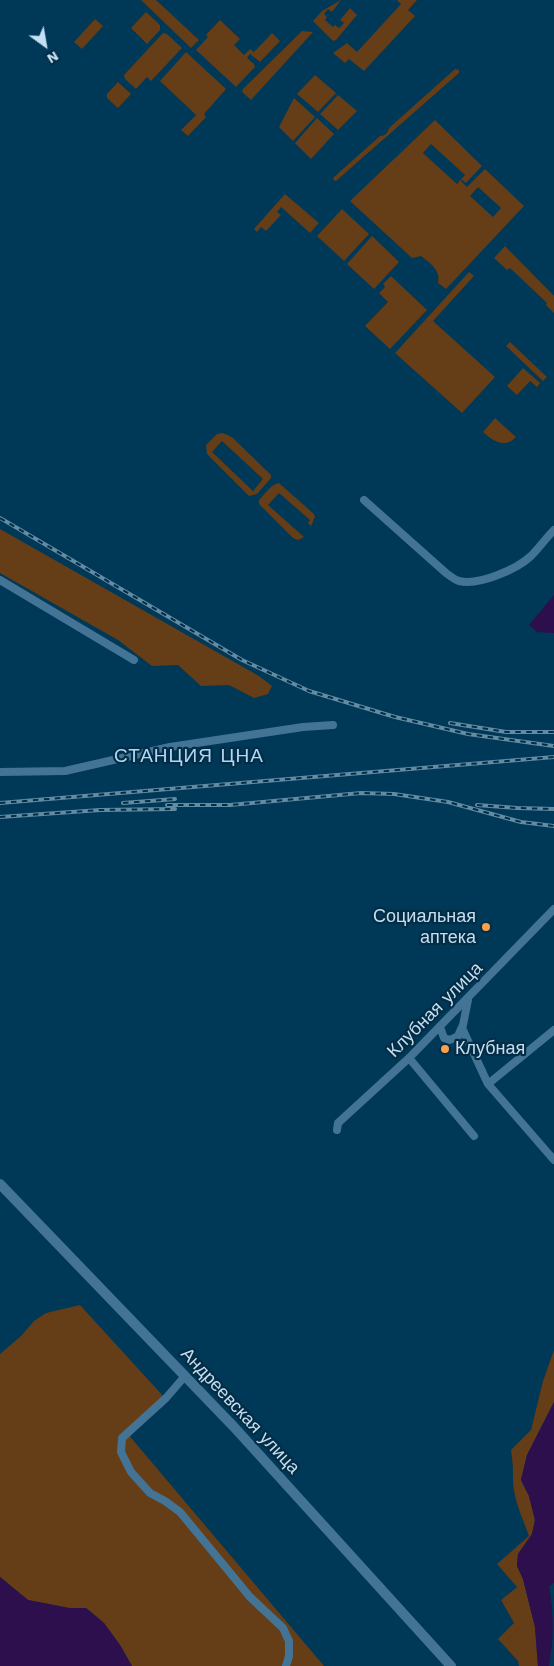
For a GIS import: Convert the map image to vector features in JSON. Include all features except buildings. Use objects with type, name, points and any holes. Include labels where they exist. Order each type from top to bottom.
[{"type":"street","points":[[364,500],[446,574],[459,581],[471,582],[489,578],[514,568],[530,556],[554,530]]},
{"type":"street","points":[[0,580],[134,660]]},
{"type":"street","points":[[0,772],[65,771],[170,747],[303,727],[333,726]]},
{"type":"street","name":"Клубная улица","points":[[336,1130],[338,1123],[409,1058],[554,909]]},
{"type":"street","points":[[440,1027],[444,1038],[450,1040],[458,1036],[462,1028],[468,997]]},
{"type":"street","points":[[462,1028],[488,1084],[554,1160]]},
{"type":"street","points":[[488,1084],[554,1030]]},
{"type":"street","points":[[409,1058],[474,1136]]},
{"type":"street","name":"Андреевская улица","points":[[0,1184],[242,1436],[451,1666]]},
{"type":"street","points":[[185,1376],[166,1398],[122,1438],[121,1452],[131,1472],[150,1493],[166,1501],[180,1512],[250,1597],[283,1628],[289,1641],[289,1656],[286,1666]]},
{"type":"shaded area","points":[[141,0],[156,0],[199,40],[191,48]]},
{"type":"shaded area","points":[[341,0],[332,12],[328,9],[324,14],[327,17],[325,20],[333,27],[335,25],[339,28],[344,23],[340,20],[350,8],[357,15],[336,40],[333,41],[313,21],[322,11]]},
{"type":"shaded area","points":[[397,0],[417,0],[408,10],[415,16],[364,71],[349,59],[345,63],[333,53],[347,43],[357,52],[401,4]]},
{"type":"shaded area","points":[[146,12],[160,25],[160,30],[147,44],[131,28]]},
{"type":"shaded area","points":[[95,19],[103,26],[82,49],[74,42]]},
{"type":"shaded area","points":[[220,20],[240,39],[234,45],[244,55],[250,49],[254,52],[272,33],[280,41],[260,62],[250,54],[247,58],[255,67],[236,87],[196,50],[208,37],[206,35]]},
{"type":"shaded area","points":[[302,31],[313,32],[251,100],[242,92],[243,89]]},
{"type":"shaded area","points":[[163,33],[167,34],[182,48],[151,81],[147,77],[136,89],[125,79],[124,75]]},
{"type":"shaded area","points":[[186,52],[226,89],[204,114],[206,117],[188,136],[181,130],[196,115],[160,81]]},
{"type":"shaded area","points":[[455,69],[459,70],[459,73],[336,181],[333,180],[334,177],[380,136],[386,134],[389,128]]},
{"type":"shaded area","points":[[315,75],[336,93],[318,112],[297,94]]},
{"type":"shaded area","points":[[118,82],[131,94],[118,108],[107,98],[107,94]]},
{"type":"shaded area","points":[[338,95],[357,111],[338,130],[320,114]]},
{"type":"shaded area","points":[[294,98],[315,117],[293,141],[279,127]]},
{"type":"shaded area","points":[[317,118],[334,134],[311,159],[295,143]]},
{"type":"shaded area","points":[[435,120],[482,166],[466,183],[461,181],[467,187],[485,169],[524,206],[446,289],[438,283],[438,274],[431,264],[421,256],[412,258],[350,201]],"holes":[[[431,144],[465,175],[457,184],[423,153]],[[478,187],[501,208],[493,217],[470,196]]]},
{"type":"shaded area","points":[[285,194],[319,223],[310,233],[281,207],[277,212],[281,215],[266,231],[261,227],[257,232],[254,229]]},
{"type":"shaded area","points":[[342,209],[369,234],[344,261],[317,236]]},
{"type":"shaded area","points":[[372,236],[399,262],[374,289],[347,264]]},
{"type":"shaded area","points":[[505,246],[554,296],[554,313],[546,305],[547,303],[510,268],[507,270],[494,258]]},
{"type":"shaded area","points":[[469,272],[474,276],[433,321],[495,377],[462,413],[395,353]]},
{"type":"shaded area","points":[[391,276],[427,310],[390,349],[365,326],[388,302],[379,293],[385,287],[383,284]]},
{"type":"shaded area","points":[[510,342],[547,377],[543,381],[506,346]]},
{"type":"shaded area","points":[[523,368],[540,383],[537,387],[530,381],[517,395],[507,386]]},
{"type":"shaded area","points":[[495,418],[516,437],[512,441],[503,443],[495,441],[483,432]]},
{"type":"shaded area","points":[[222,433],[233,438],[271,475],[271,478],[257,494],[249,496],[207,454],[206,445],[217,434]],"holes":[[[222,441],[263,479],[253,491],[212,452]]]},
{"type":"shaded area","points":[[279,483],[314,514],[315,517],[311,526],[308,523],[310,520],[279,493],[268,505],[304,537],[295,539],[292,537],[259,504],[259,500],[268,490],[273,485]]},
{"type":"shaded area","points":[[0,529],[259,676],[272,686],[268,694],[254,698],[229,685],[201,686],[178,665],[152,666],[118,640],[0,573]]},
{"type":"shaded area","points":[[554,595],[554,633],[537,632],[529,625]]},
{"type":"shaded area","points":[[80,1305],[164,1397],[127,1433],[324,1666],[132,1666],[104,1623],[86,1608],[69,1608],[28,1600],[0,1577],[0,1354],[21,1336],[34,1321],[46,1313]]},
{"type":"shaded area","points":[[554,1350],[554,1402],[527,1455],[521,1480],[529,1496],[535,1520],[532,1534],[518,1554],[517,1566],[523,1579],[535,1627],[538,1666],[519,1666],[518,1661],[498,1639],[514,1623],[501,1600],[517,1587],[497,1564],[529,1536],[515,1496],[511,1450],[531,1430],[543,1381]]},
{"type":"shaded area","points":[[554,1402],[554,1583],[549,1586],[553,1616],[553,1636],[549,1666],[538,1666],[535,1627],[523,1579],[517,1566],[518,1554],[532,1534],[535,1520],[529,1496],[521,1480],[527,1455]]},
{"type":"shaded area","points":[[0,1577],[28,1600],[69,1608],[86,1608],[104,1623],[132,1666],[0,1666]]},
{"type":"railway","points":[[0,518],[242,660],[309,691],[395,717],[468,734],[554,746]]},
{"type":"railway","points":[[450,723],[506,732],[554,732]]},
{"type":"railway","points":[[0,803],[554,757]]},
{"type":"railway","points":[[167,805],[230,805],[361,793],[394,794],[448,802],[521,822],[554,826]]},
{"type":"railway","points":[[123,803],[175,799]]},
{"type":"railway","points":[[477,805],[554,809]]},
{"type":"railway","points":[[0,817],[100,810],[175,809]]},
{"type":"place","name":"Социальная аптека","points":[[486,927]]},
{"type":"place","name":"Клубная","points":[[445,1049]]},
{"type":"district","name":"СТАНЦИЯ ЦНА","points":[[189,756]]}]
